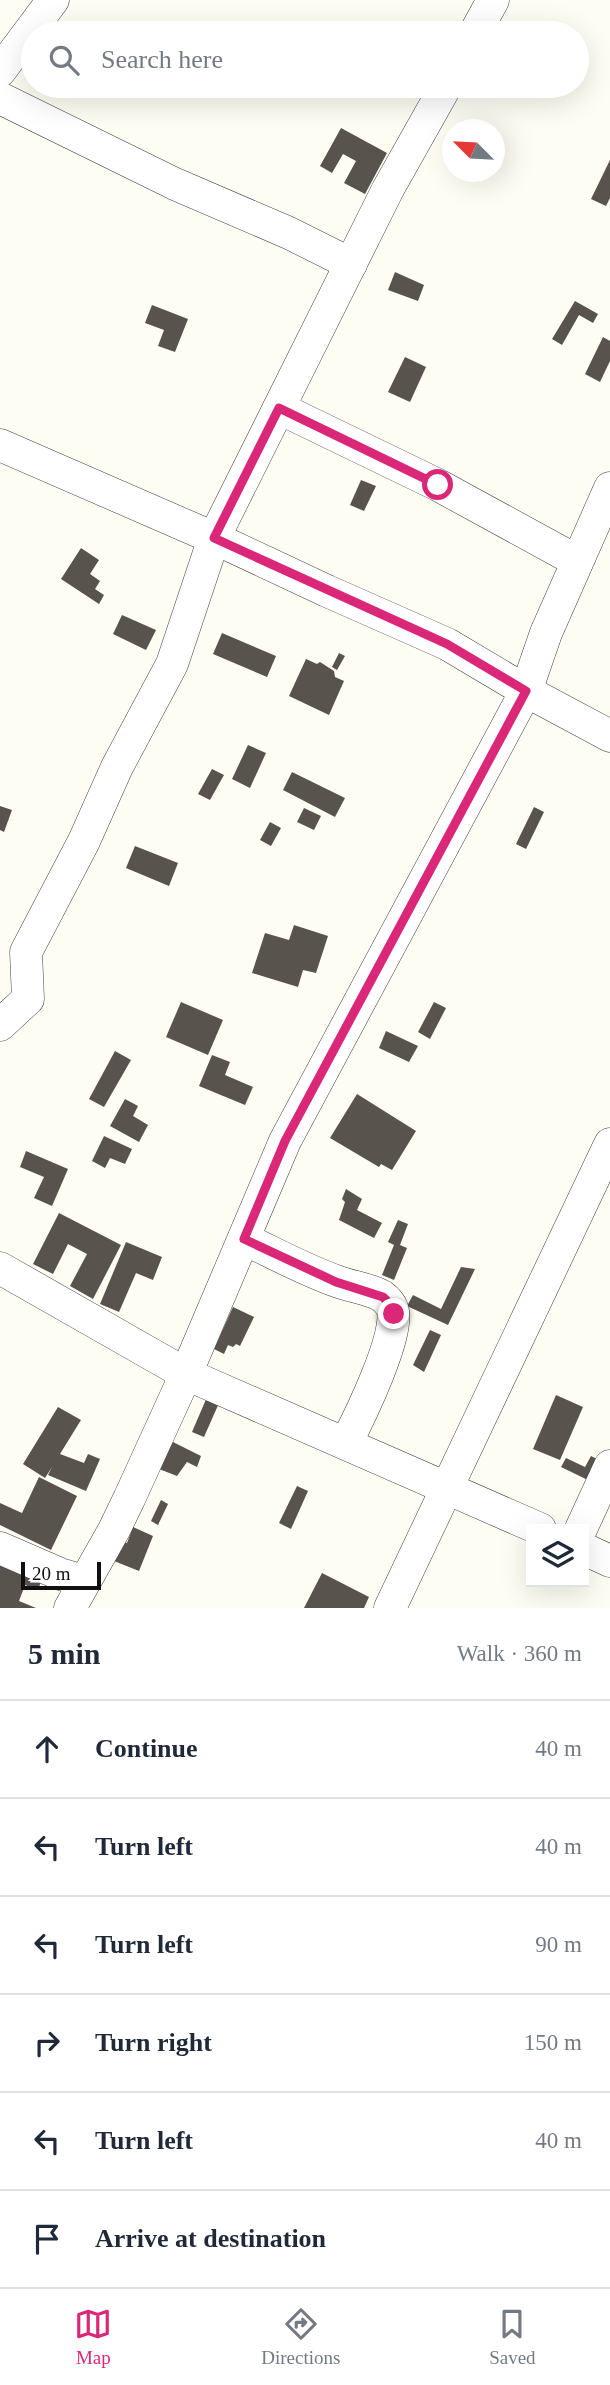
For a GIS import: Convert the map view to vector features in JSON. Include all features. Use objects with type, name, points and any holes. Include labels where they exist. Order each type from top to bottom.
[{"type":"street","points":[[37,21],[52,0]]},
{"type":"street","points":[[482,21],[493,0]]},
{"type":"street","points":[[0,71],[21,42]]},
{"type":"street","points":[[0,98],[175,184],[351,264]]},
{"type":"street","points":[[0,1026],[28,999],[26,953],[84,841],[117,767],[172,664],[214,538],[388,189],[439,98]]},
{"type":"street","points":[[279,408],[438,485],[577,561]]},
{"type":"street","points":[[0,445],[447,644],[610,736]]},
{"type":"street","points":[[0,1548],[60,1574],[77,1595],[114,1530],[186,1374],[285,1141],[526,691],[546,633],[610,488]]},
{"type":"street","points":[[390,1608],[610,1144]]},
{"type":"street","points":[[244,1239],[336,1282],[374,1292],[391,1305],[394,1314],[392,1331],[368,1401],[346,1443]]},
{"type":"street","points":[[0,1268],[186,1374],[529,1524]]},
{"type":"street","points":[[583,1524],[610,1466]]},
{"type":"street","points":[[589,1551],[610,1561]]},
{"type":"building","points":[[341,128],[387,153],[365,194],[344,183],[356,161],[343,154],[332,173],[320,166]]},
{"type":"building","points":[[610,160],[610,198],[606,206],[591,199]]},
{"type":"building","points":[[395,272],[424,285],[418,301],[388,290]]},
{"type":"building","points":[[575,301],[598,314],[593,323],[579,315],[562,345],[552,339]]},
{"type":"building","points":[[152,305],[188,319],[175,352],[158,346],[164,330],[145,323]]},
{"type":"building","points":[[603,337],[610,341],[610,361],[600,382],[585,374]]},
{"type":"building","points":[[405,357],[426,367],[410,402],[388,392]]},
{"type":"building","points":[[361,480],[376,486],[364,511],[350,505]]},
{"type":"building","points":[[81,548],[99,560],[90,574],[100,581],[95,589],[104,595],[99,604],[61,579]]},
{"type":"building","points":[[122,615],[156,630],[146,650],[113,634]]},
{"type":"building","points":[[222,633],[276,656],[267,677],[213,654]]},
{"type":"building","points":[[339,653],[345,656],[337,670],[332,667]]},
{"type":"building","points":[[306,659],[317,664],[320,662],[334,671],[335,677],[344,681],[329,715],[289,696]]},
{"type":"building","points":[[248,745],[266,753],[250,788],[232,779]]},
{"type":"building","points":[[212,769],[224,775],[210,800],[198,794]]},
{"type":"building","points":[[292,772],[345,798],[335,817],[283,790]]},
{"type":"building","points":[[0,806],[12,810],[4,832],[0,830]]},
{"type":"building","points":[[534,807],[544,812],[526,849],[516,844]]},
{"type":"building","points":[[304,808],[321,816],[314,830],[297,822]]},
{"type":"building","points":[[270,822],[281,828],[271,846],[260,840]]},
{"type":"building","points":[[135,846],[178,863],[169,886],[126,868]]},
{"type":"building","points":[[294,925],[328,936],[316,973],[303,970],[298,987],[252,973],[265,933],[289,940]]},
{"type":"building","points":[[181,1002],[223,1020],[208,1055],[166,1037]]},
{"type":"building","points":[[434,1002],[446,1008],[430,1039],[418,1032]]},
{"type":"building","points":[[386,1031],[418,1046],[409,1062],[379,1048]]},
{"type":"building","points":[[115,1051],[131,1060],[104,1107],[89,1099]]},
{"type":"building","points":[[212,1055],[230,1062],[225,1075],[253,1087],[245,1105],[199,1086]]},
{"type":"building","points":[[357,1094],[416,1131],[392,1170],[381,1164],[379,1167],[330,1138]]},
{"type":"building","points":[[125,1099],[138,1106],[133,1116],[148,1125],[139,1142],[110,1126]]},
{"type":"building","points":[[104,1136],[132,1149],[125,1164],[110,1158],[105,1168],[92,1161]]},
{"type":"building","points":[[26,1151],[68,1169],[52,1206],[34,1198],[44,1177],[20,1167]]},
{"type":"building","points":[[346,1189],[362,1199],[357,1210],[382,1223],[374,1238],[339,1220]]},
{"type":"building","points":[[59,1213],[121,1245],[93,1299],[70,1286],[87,1254],[68,1244],[53,1274],[33,1264]]},
{"type":"building","points":[[398,1220],[408,1224],[400,1245],[407,1248],[394,1280],[382,1275],[394,1245],[388,1242]]},
{"type":"building","points":[[126,1242],[162,1257],[153,1280],[136,1273],[119,1312],[100,1304]]},
{"type":"building","points":[[461,1267],[475,1269],[448,1325],[407,1306],[413,1295],[441,1309]]},
{"type":"building","points":[[233,1307],[254,1317],[240,1346],[228,1345],[224,1354],[214,1349]]},
{"type":"building","points":[[430,1330],[441,1335],[424,1372],[413,1365]]},
{"type":"building","points":[[556,1395],[583,1407],[560,1460],[533,1449]]},
{"type":"building","points":[[207,1397],[219,1403],[204,1437],[192,1432]]},
{"type":"building","points":[[58,1407],[81,1420],[60,1454],[84,1463],[88,1454],[100,1459],[86,1491],[48,1475],[52,1467],[45,1478],[23,1464]]},
{"type":"building","points":[[173,1442],[201,1456],[197,1467],[187,1462],[177,1476],[159,1469]]},
{"type":"building","points":[[591,1456],[601,1461],[592,1482],[561,1467],[566,1458],[585,1467]]},
{"type":"building","points":[[39,1477],[77,1496],[51,1550],[0,1525],[0,1503],[22,1513]]},
{"type":"building","points":[[297,1486],[308,1491],[291,1529],[279,1523]]},
{"type":"building","points":[[161,1500],[168,1504],[158,1525],[151,1521]]},
{"type":"building","points":[[133,1527],[153,1536],[139,1571],[109,1559],[117,1539],[127,1543]]},
{"type":"building","points":[[0,1555],[44,1573],[38,1590],[25,1585],[19,1601],[36,1608],[0,1608]]},
{"type":"building","points":[[322,1573],[369,1597],[364,1608],[304,1608]]},
{"type":"route","points":[[394,1314],[391,1305],[374,1292],[336,1282],[244,1239],[285,1141],[526,691],[447,644],[214,538],[279,408],[438,485]]}]
